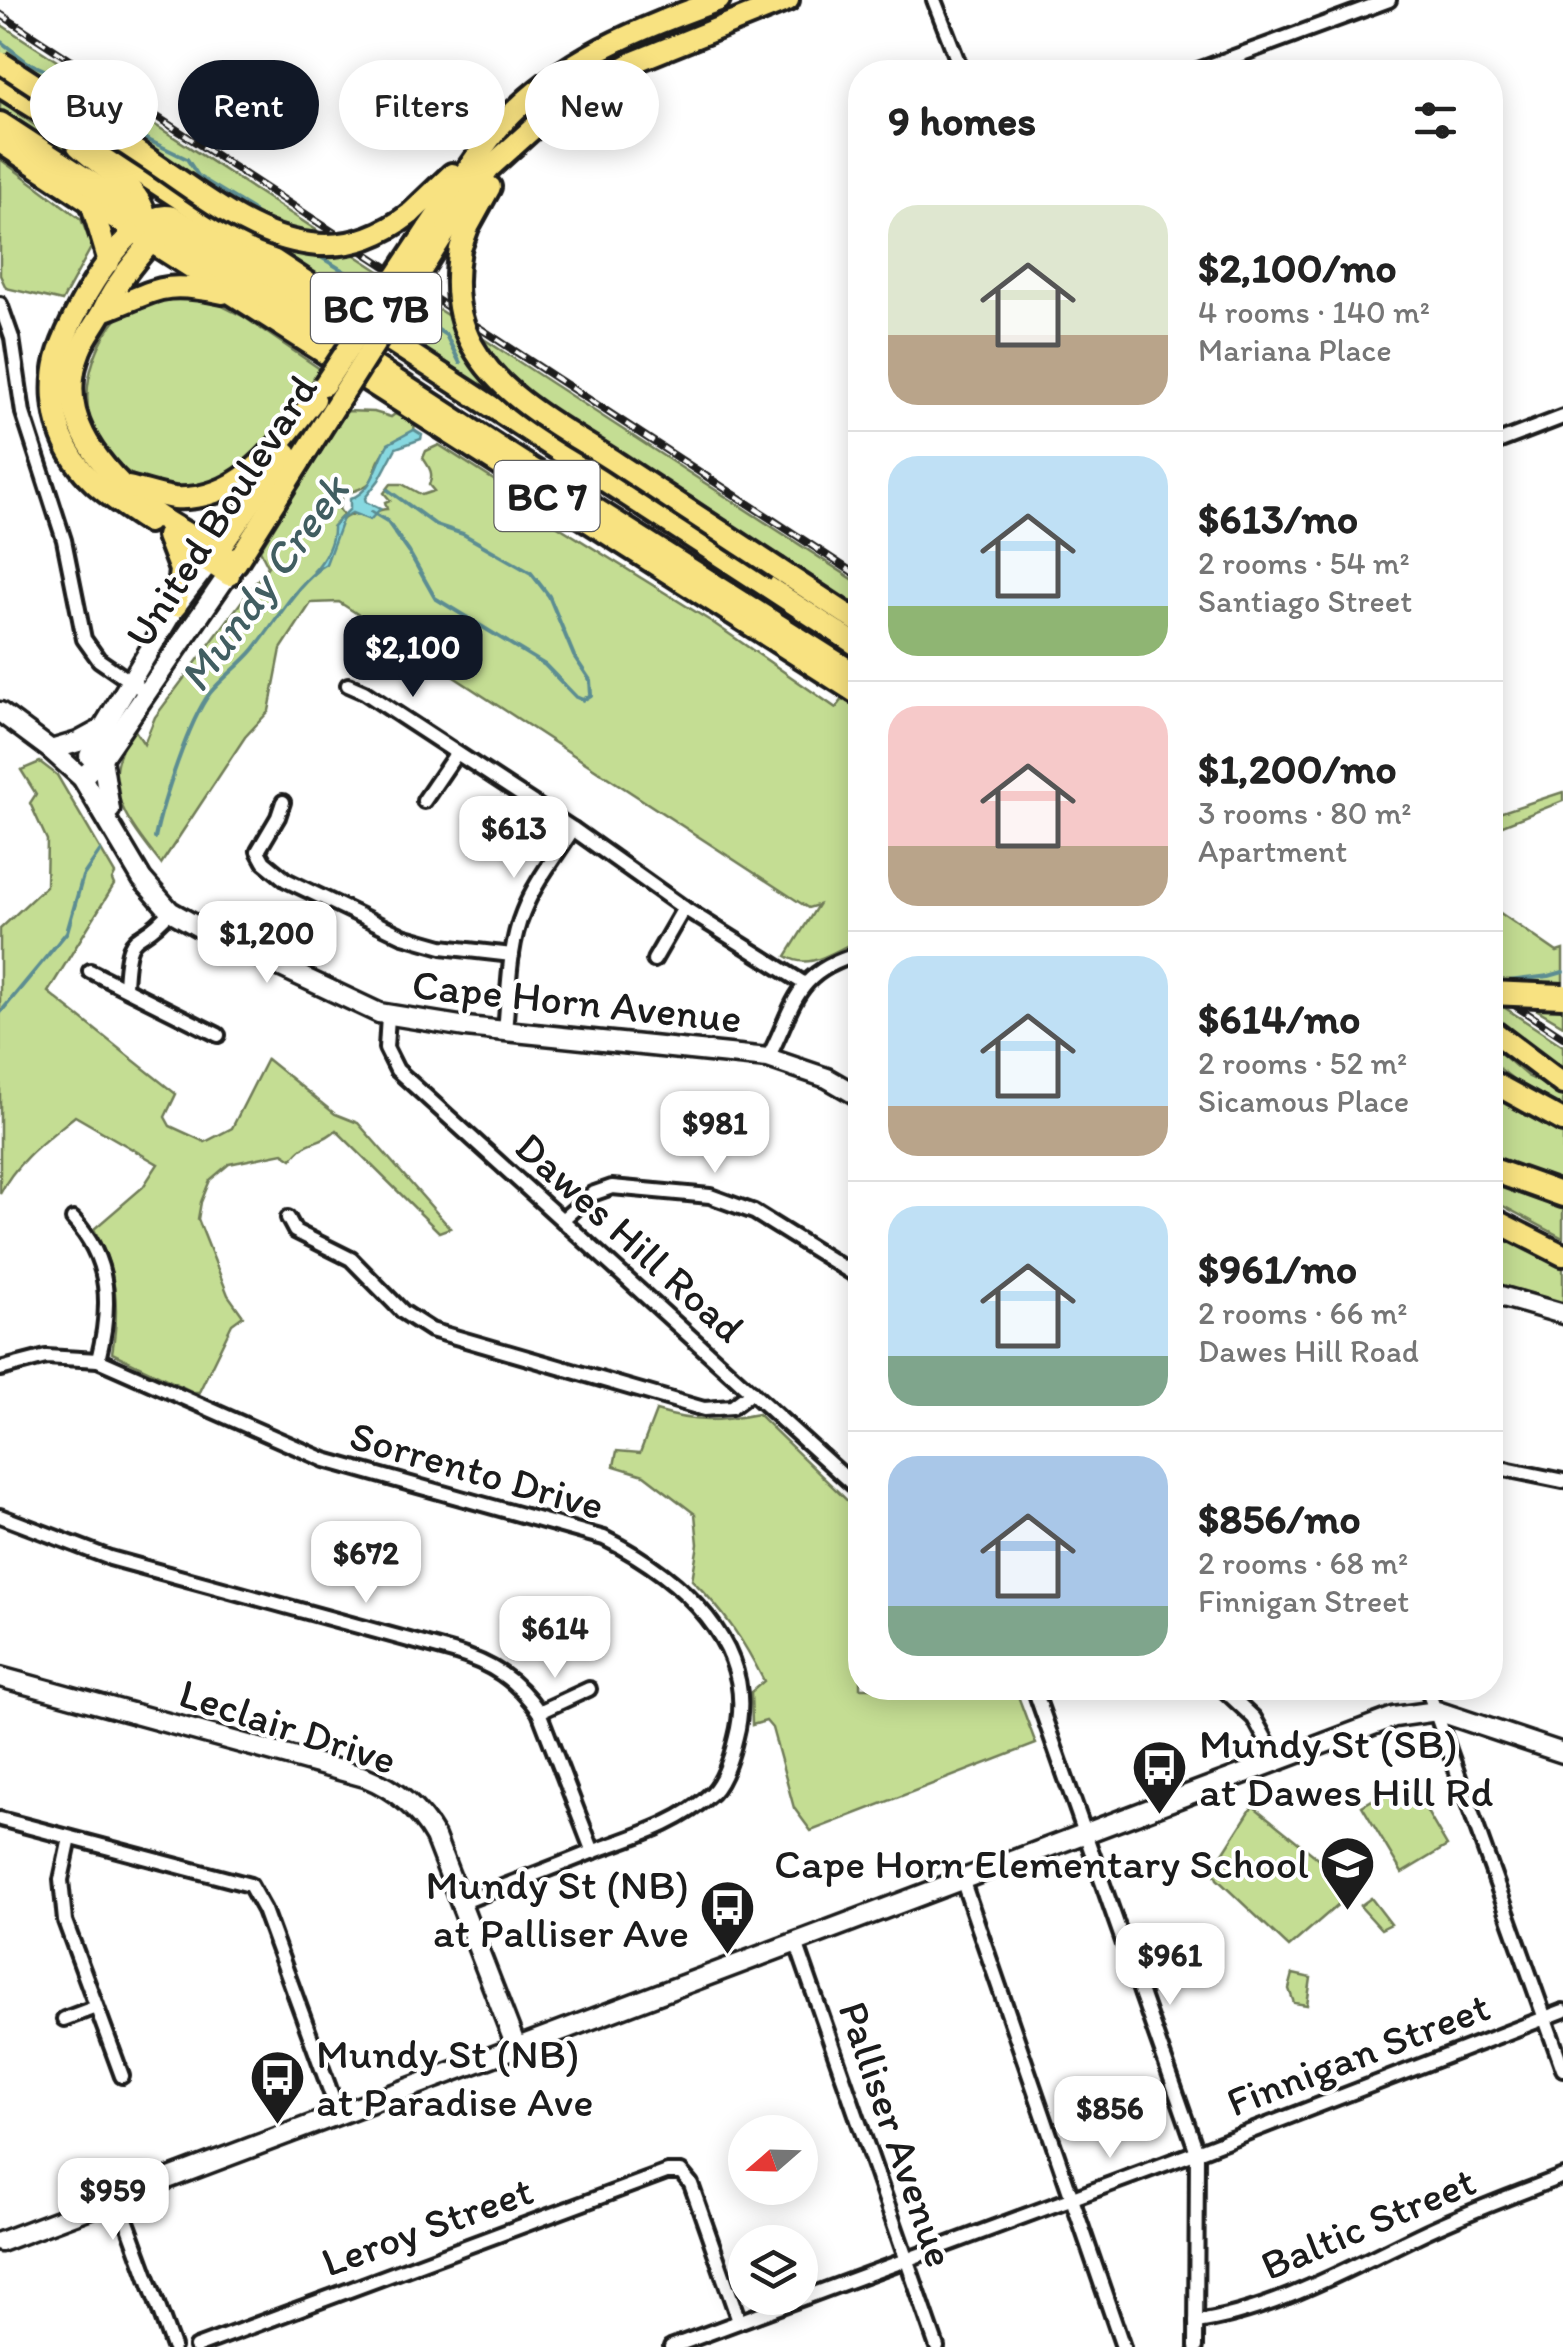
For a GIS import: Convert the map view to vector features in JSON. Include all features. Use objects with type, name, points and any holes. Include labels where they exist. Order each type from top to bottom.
[{"type":"highway","points":[[0,124],[151,232],[848,670]]},
{"type":"highway","points":[[1503,994],[1563,996]]},
{"type":"highway","points":[[1503,1173],[1563,1194]]},
{"type":"main road","name":"United Boulevard","points":[[505,120],[544,84],[574,63],[631,34],[719,0]]},
{"type":"main road","name":"United Boulevard","points":[[214,557],[327,393],[443,239],[489,168],[561,105],[634,62],[788,0]]},
{"type":"main road","points":[[0,62],[227,210],[276,236],[313,244],[349,243],[384,231],[437,191],[473,150]]},
{"type":"main road","name":"BC 7","points":[[0,86],[30,106]]},
{"type":"main road","name":"BC 7","points":[[0,142],[91,202],[151,232],[235,296],[848,686]]},
{"type":"main road","points":[[86,150],[134,190],[142,201],[151,232]]},
{"type":"main road","name":"BC 7","points":[[105,150],[848,640]]},
{"type":"main road","name":"United Boulevard","points":[[443,239],[487,150]]},
{"type":"main road","points":[[91,202],[109,262]]},
{"type":"main road","points":[[232,569],[139,502],[92,453],[80,432],[72,403],[77,358],[107,298],[162,215],[176,219],[330,314],[371,328]]},
{"type":"main road","points":[[151,232],[109,262],[62,343],[55,370],[56,413],[67,447],[88,478],[166,534],[214,557]]},
{"type":"main road","points":[[443,239],[462,320],[475,350],[500,382],[848,615]]},
{"type":"main road","points":[[103,311],[147,291],[169,286],[235,296]]},
{"type":"main road","name":"United Boulevard","points":[[232,569],[327,393]]},
{"type":"main road","points":[[127,487],[179,498],[230,487],[260,465],[327,393]]},
{"type":"main road","points":[[166,534],[180,570],[176,606]]},
{"type":"main road","points":[[1503,1039],[1563,1084]]},
{"type":"main road","points":[[1503,1088],[1563,1121]]},
{"type":"main road","points":[[1503,1225],[1563,1255]]},
{"type":"street","points":[[934,0],[957,60]]},
{"type":"street","points":[[1226,60],[1389,0]]},
{"type":"street","points":[[0,304],[12,338],[23,413],[64,540],[84,639],[96,657],[146,693]]},
{"type":"street","points":[[1503,441],[1563,417]]},
{"type":"street","name":"United Boulevard","points":[[79,775],[176,606],[214,557]]},
{"type":"street","name":"United Boulevard","points":[[79,775],[102,758],[232,569]]},
{"type":"street","points":[[348,686],[364,692],[573,829],[684,908],[805,984]]},
{"type":"street","name":"Cape Horn Avenue","points":[[0,712],[79,775],[142,879],[170,910],[211,934],[388,1016],[768,1058],[827,1078],[848,1090]]},
{"type":"street","points":[[51,750],[102,729]]},
{"type":"street","points":[[424,801],[456,754]]},
{"type":"street","points":[[102,758],[113,830]]},
{"type":"street","points":[[283,802],[258,851],[264,862],[286,880],[416,941],[442,948],[512,955]]},
{"type":"street","points":[[505,1031],[512,955],[524,908],[573,829]]},
{"type":"street","points":[[654,960],[684,908]]},
{"type":"street","points":[[125,987],[126,958],[132,942],[155,927],[170,910]]},
{"type":"street","points":[[768,1058],[782,1020],[805,984],[831,965],[848,959]]},
{"type":"street","points":[[90,971],[218,1035]]},
{"type":"street","name":"Dawes Hill Road","points":[[388,1016],[386,1048],[397,1070],[848,1480]]},
{"type":"street","points":[[562,1219],[592,1194],[612,1187],[710,1196],[754,1212],[848,1271]]},
{"type":"street","points":[[288,1218],[295,1231],[351,1259],[414,1320],[445,1336],[704,1410],[732,1407],[752,1392]]},
{"type":"street","points":[[73,1219],[87,1234],[104,1273],[108,1306],[98,1360]]},
{"type":"street","points":[[1503,1296],[1563,1314]]},
{"type":"street","name":"Sorrento Drive","points":[[0,1369],[46,1357],[98,1360],[325,1460],[604,1538],[639,1559],[704,1613],[730,1649],[740,1683],[739,1724],[731,1755],[715,1790],[670,1822],[461,1902]]},
{"type":"street","points":[[1503,1468],[1563,1480]]},
{"type":"street","points":[[0,1516],[110,1558],[471,1657],[513,1680],[538,1712],[593,1852]]},
{"type":"street","name":"Leclair Drive","points":[[0,1677],[375,1781],[408,1802],[428,1825],[518,2049]]},
{"type":"street","points":[[538,1712],[588,1689]]},
{"type":"street","points":[[1038,1700],[1197,2152],[1196,2347]]},
{"type":"street","points":[[1236,1700],[1248,1710],[1276,1760]]},
{"type":"street","points":[[1432,1700],[1563,2069]]},
{"type":"street","points":[[0,2242],[1394,1717],[1437,1711],[1563,1752]]},
{"type":"street","points":[[0,1818],[250,1886],[264,1910],[339,2115]]},
{"type":"street","points":[[70,1838],[61,1880],[62,1909],[122,2076]]},
{"type":"street","points":[[962,1879],[1123,2347]]},
{"type":"street","name":"Palliser Avenue","points":[[796,1942],[936,2347]]},
{"type":"street","points":[[64,2019],[96,2007]]},
{"type":"street","name":"Finnigan Street","points":[[671,2347],[1563,2011]]},
{"type":"street","name":"Leroy Street","points":[[196,2347],[660,2174],[682,2172],[694,2190],[739,2321]]},
{"type":"street","name":"Baltic Street","points":[[1196,2322],[1228,2316],[1345,2272],[1437,2226],[1563,2176]]},
{"type":"street","points":[[118,2197],[172,2347]]},
{"type":"green space","points":[[0,24],[55,60],[30,60],[30,74],[0,53]]},
{"type":"green space","points":[[0,100],[30,122],[30,135],[0,115]]},
{"type":"green space","points":[[158,127],[178,140],[178,150],[194,150],[848,576],[848,603],[692,497],[638,465],[520,409],[305,270],[136,150],[158,150]]},
{"type":"green space","points":[[53,150],[69,150],[114,183],[111,188]]},
{"type":"green space","points":[[0,159],[81,219],[92,246],[62,301],[6,288],[0,275]]},
{"type":"green space","points":[[164,300],[210,300],[244,317],[320,369],[270,441],[231,474],[198,485],[165,486],[135,476],[111,457],[94,431],[87,398],[94,359],[105,335],[131,308]]},
{"type":"green space","points":[[346,411],[391,417],[395,414],[415,425],[414,430],[388,448],[370,482],[342,494],[339,509],[343,515],[333,526],[337,527],[348,516],[387,509],[385,502],[390,500],[384,493],[391,484],[402,484],[422,495],[434,491],[429,485],[431,471],[423,458],[426,451],[439,445],[531,504],[528,517],[535,521],[543,517],[712,622],[836,708],[844,698],[848,700],[848,946],[805,962],[786,956],[818,905],[808,908],[339,602],[311,603],[281,649],[269,711],[245,737],[161,864],[121,805],[115,778],[117,764],[132,726],[144,744],[155,717],[268,566],[260,550]]},
{"type":"green space","points":[[40,762],[57,775],[115,874],[114,885],[48,992],[176,1094],[165,1117],[170,1126],[205,1142],[232,1128],[267,1059],[335,1114],[358,1123],[450,1228],[439,1232],[336,1130],[303,1147],[292,1159],[283,1153],[229,1164],[210,1180],[198,1219],[228,1295],[243,1316],[232,1324],[199,1392],[112,1353],[115,1289],[108,1259],[94,1229],[143,1187],[158,1164],[75,1116],[23,1161],[0,1194],[0,929],[46,886],[47,840],[30,803],[36,794],[21,770]]},
{"type":"green space","points":[[1563,792],[1563,801],[1503,825],[1503,812]]},
{"type":"green space","points":[[1503,915],[1557,952],[1563,950],[1563,1025],[1503,990]]},
{"type":"green space","points":[[1503,1007],[1563,1046],[1563,1073],[1503,1031]]},
{"type":"green space","points":[[1503,1055],[1527,1076],[1563,1094],[1563,1107],[1503,1071]]},
{"type":"green space","points":[[1503,1097],[1563,1131],[1563,1183],[1503,1163]]},
{"type":"green space","points":[[1503,1186],[1563,1205],[1563,1238],[1503,1206]]},
{"type":"green space","points":[[1503,1238],[1563,1267],[1563,1308],[1503,1292]]},
{"type":"green space","points":[[656,1411],[707,1420],[758,1414],[848,1501],[848,1700],[1020,1700],[1036,1744],[811,1831],[794,1808],[772,1728],[766,1721],[752,1725],[751,1692],[764,1681],[733,1627],[692,1580],[698,1544],[695,1514],[644,1475],[614,1466],[617,1451],[640,1453]]},
{"type":"green space","points":[[1408,1779],[1447,1846],[1402,1873],[1362,1806]]},
{"type":"green space","points":[[1253,1806],[1356,1889],[1289,1947],[1217,1879],[1213,1869]]},
{"type":"green space","points":[[1371,1898],[1391,1924],[1381,1929],[1360,1906]]},
{"type":"green space","points":[[1293,1974],[1311,1978],[1307,2005],[1294,2003],[1289,1989]]},
{"type":"water","points":[[414,430],[422,435],[421,439],[396,448],[365,498],[380,509],[370,520],[352,513],[343,518],[326,564],[313,572],[328,551],[333,526],[350,509],[350,499],[369,483],[388,444]]},
{"type":"waterway","name":"Mundy Creek","points":[[0,41],[27,62],[64,79],[71,89],[142,137],[187,159],[199,177],[252,209],[262,222]]},
{"type":"waterway","name":"Mundy Creek","points":[[316,254],[376,291]]},
{"type":"waterway","name":"Mundy Creek","points":[[405,309],[446,335],[460,363]]},
{"type":"waterway","points":[[372,512],[387,521],[435,598],[545,665],[576,697],[583,700],[591,695],[590,680],[574,656],[549,596],[531,573],[463,534],[436,525],[388,490]]},
{"type":"waterway","name":"Mundy Creek","points":[[155,838],[177,763],[202,706],[318,570]]},
{"type":"waterway","name":"Mundy Creek","points":[[0,1013],[67,932],[83,876],[100,851]]},
{"type":"waterway","points":[[1503,982],[1563,972]]},
{"type":"railway","points":[[0,14],[848,569]]},
{"type":"railway","points":[[1503,998],[1563,1037]]},
{"type":"place","name":"Mundy St (SB) at Dawes Hill Rd","points":[[1160,1816]]},
{"type":"place","name":"Cape Horn Elementary School","points":[[1348,1912]]},
{"type":"place","name":"Mundy St (NB) at Palliser Ave","points":[[728,1957]]},
{"type":"place","name":"Mundy St (NB) at Paradise Ave","points":[[277,2126]]}]
